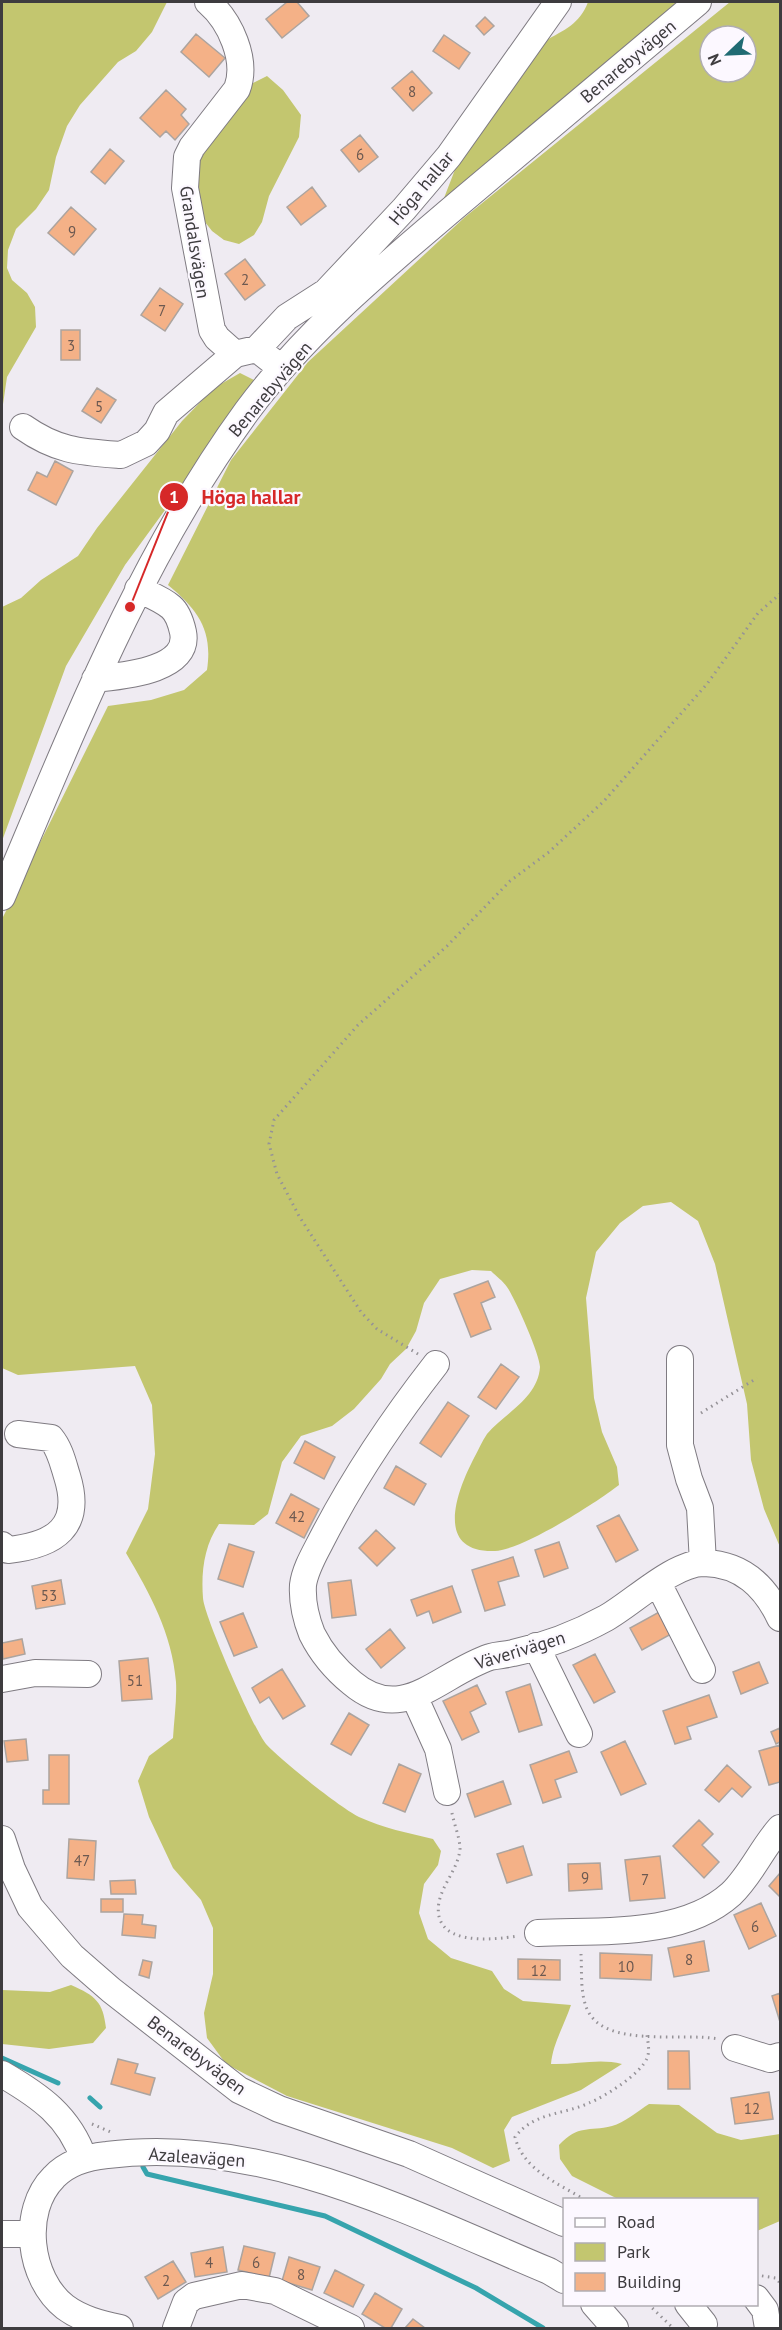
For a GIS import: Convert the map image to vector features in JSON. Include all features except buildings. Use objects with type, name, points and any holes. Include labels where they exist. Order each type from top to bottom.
[{"type":"street","name":"Grandalsvägen","points":[[208,2],[225,22],[237,51],[241,79],[237,89],[192,147],[186,164],[185,188],[208,320],[217,338],[246,351],[266,353],[281,371]]},
{"type":"street","name":"Höga hallar","points":[[246,351],[287,317],[326,292],[404,209],[449,156],[558,2]]},
{"type":"street","name":"Benarebyvägen","points":[[2,897],[95,679],[138,589],[208,469],[248,410],[281,371],[358,292],[417,239],[698,2]]},
{"type":"street","points":[[23,427],[59,448],[121,455],[129,453],[146,443],[157,431],[166,413],[246,351]]},
{"type":"street","points":[[95,679],[131,674],[168,662],[176,656],[183,643],[182,626],[171,607],[138,589]]},
{"type":"street","points":[[680,1359],[679,1427],[683,1462],[700,1508],[703,1563],[743,1572],[769,1594],[780,1618]]},
{"type":"street","name":"Väverivägen","points":[[436,1364],[397,1414],[332,1520],[310,1564],[303,1584],[308,1625],[316,1643],[334,1666],[366,1694],[384,1702],[414,1696],[468,1666],[493,1656],[559,1640],[607,1617],[682,1569],[703,1563]]},
{"type":"street","points":[[2,1545],[8,1550],[26,1548],[48,1540],[62,1532],[69,1523],[72,1509],[69,1482],[57,1446],[51,1438],[18,1434]]},
{"type":"street","points":[[658,1583],[702,1670]]},
{"type":"street","points":[[536,1646],[579,1734]]},
{"type":"street","points":[[2,1679],[35,1673],[88,1674]]},
{"type":"street","points":[[414,1696],[438,1749],[447,1792]]},
{"type":"street","points":[[538,1933],[628,1932],[662,1926],[713,1905],[731,1894],[780,1828]]},
{"type":"street","name":"Benarebyvägen","points":[[2,1839],[12,1869],[27,1900],[56,1939],[111,1990],[239,2090],[279,2109],[409,2154],[563,2223]]},
{"type":"street","points":[[735,2048],[770,2059],[780,2056]]},
{"type":"street","points":[[2,2074],[42,2100],[60,2115],[73,2131],[84,2159]]},
{"type":"street","name":"Azaleavägen","points":[[120,2328],[82,2318],[53,2296],[36,2260],[32,2234],[35,2216],[46,2186],[63,2169],[84,2159],[132,2153],[185,2153],[214,2154],[270,2164],[314,2178],[433,2223],[549,2271],[563,2279]]},
{"type":"street","points":[[2,2234],[32,2234]]},
{"type":"street","points":[[176,2328],[186,2302],[194,2296],[242,2285],[275,2291],[351,2328]]},
{"type":"street","points":[[596,2306],[615,2328]]},
{"type":"street","points":[[690,2306],[706,2319]]},
{"type":"path","points":[[436,1364],[377,1329],[361,1312],[299,1216],[278,1174],[269,1144],[274,1120],[358,1025],[447,946],[510,881],[549,852],[604,801],[707,684],[758,613],[780,594]]},
{"type":"path","points":[[679,1427],[757,1378]]},
{"type":"path","points":[[447,1792],[460,1848],[456,1865],[439,1900],[442,1923],[452,1932],[468,1939],[538,1933]]},
{"type":"path","points":[[581,1931],[582,1987],[587,2009],[594,2021],[609,2031],[647,2036],[709,2037],[723,2040],[735,2048]]},
{"type":"path","points":[[583,2198],[535,2169],[522,2157],[515,2137],[522,2127],[541,2116],[590,2103],[638,2071],[649,2052],[647,2036]]},
{"type":"path","points":[[73,2131],[91,2124],[99,2125],[120,2137]]},
{"type":"path","points":[[767,2304],[776,2278],[780,2283]]},
{"type":"path","points":[[650,2306],[673,2328]]},
{"type":"green space","points":[[2,2],[167,2],[152,32],[136,51],[118,62],[80,105],[67,126],[56,157],[49,190],[36,209],[16,229],[8,250],[7,268],[12,280],[27,293],[35,307],[36,327],[7,377],[2,411]]},
{"type":"green space","points":[[588,2],[684,2],[439,211],[456,167],[545,41],[576,21]]},
{"type":"green space","points":[[730,2],[780,2],[780,1547],[764,1509],[751,1460],[747,1404],[715,1264],[698,1221],[671,1202],[643,1206],[620,1223],[596,1252],[586,1298],[594,1398],[602,1432],[617,1467],[619,1485],[558,1524],[507,1549],[495,1551],[476,1549],[463,1542],[457,1531],[455,1518],[457,1502],[467,1472],[487,1434],[527,1397],[538,1378],[540,1367],[516,1302],[507,1287],[491,1271],[472,1270],[440,1279],[424,1303],[416,1331],[406,1349],[390,1364],[381,1379],[354,1409],[332,1426],[301,1436],[282,1462],[268,1514],[254,1525],[219,1524],[210,1541],[203,1569],[203,1598],[212,1626],[241,1696],[266,1744],[311,1783],[359,1817],[396,1830],[433,1839],[441,1851],[438,1865],[424,1884],[419,1913],[428,1939],[451,1958],[492,1971],[504,1989],[523,2001],[571,2005],[556,2042],[551,2064],[613,2062],[622,2064],[581,2090],[512,2117],[504,2130],[510,2161],[493,2168],[452,2148],[287,2096],[226,2064],[207,2038],[204,2013],[213,1974],[213,1928],[201,1900],[173,1868],[149,1817],[138,1781],[149,1756],[173,1738],[176,1696],[174,1664],[165,1630],[126,1553],[148,1509],[155,1454],[152,1405],[135,1366],[18,1375],[2,1368],[2,919],[108,706],[151,700],[184,690],[207,670],[208,643],[201,622],[188,603],[168,585],[231,460],[308,362],[465,217],[698,28],[698,84],[758,84],[758,24],[703,24]]},
{"type":"green space","points":[[267,76],[283,90],[301,115],[299,137],[269,196],[262,222],[254,235],[239,244],[224,240],[212,231],[198,213],[196,156],[233,102],[253,83]]},
{"type":"green space","points":[[240,373],[256,381],[232,418],[125,565],[66,666],[2,841],[2,607],[21,598],[41,580],[78,556],[97,528],[182,421],[214,388]]},
{"type":"green space","points":[[71,1985],[97,2001],[103,2012],[106,2028],[93,2043],[49,2049],[2,2044],[2,1990],[50,1992]]},
{"type":"green space","points":[[649,2104],[679,2105],[717,2133],[741,2140],[780,2134],[780,2221],[758,2231],[758,2198],[616,2198],[572,2176],[560,2159],[559,2145],[578,2131],[604,2128],[626,2120]]},
{"type":"waterway","points":[[2,2058],[58,2083]]},
{"type":"waterway","points":[[90,2098],[100,2107]]},
{"type":"waterway","points":[[143,2167],[147,2174],[325,2216],[476,2288],[543,2328]]},
{"type":"place","name":"Höga hallar","points":[[130,607]]}]
